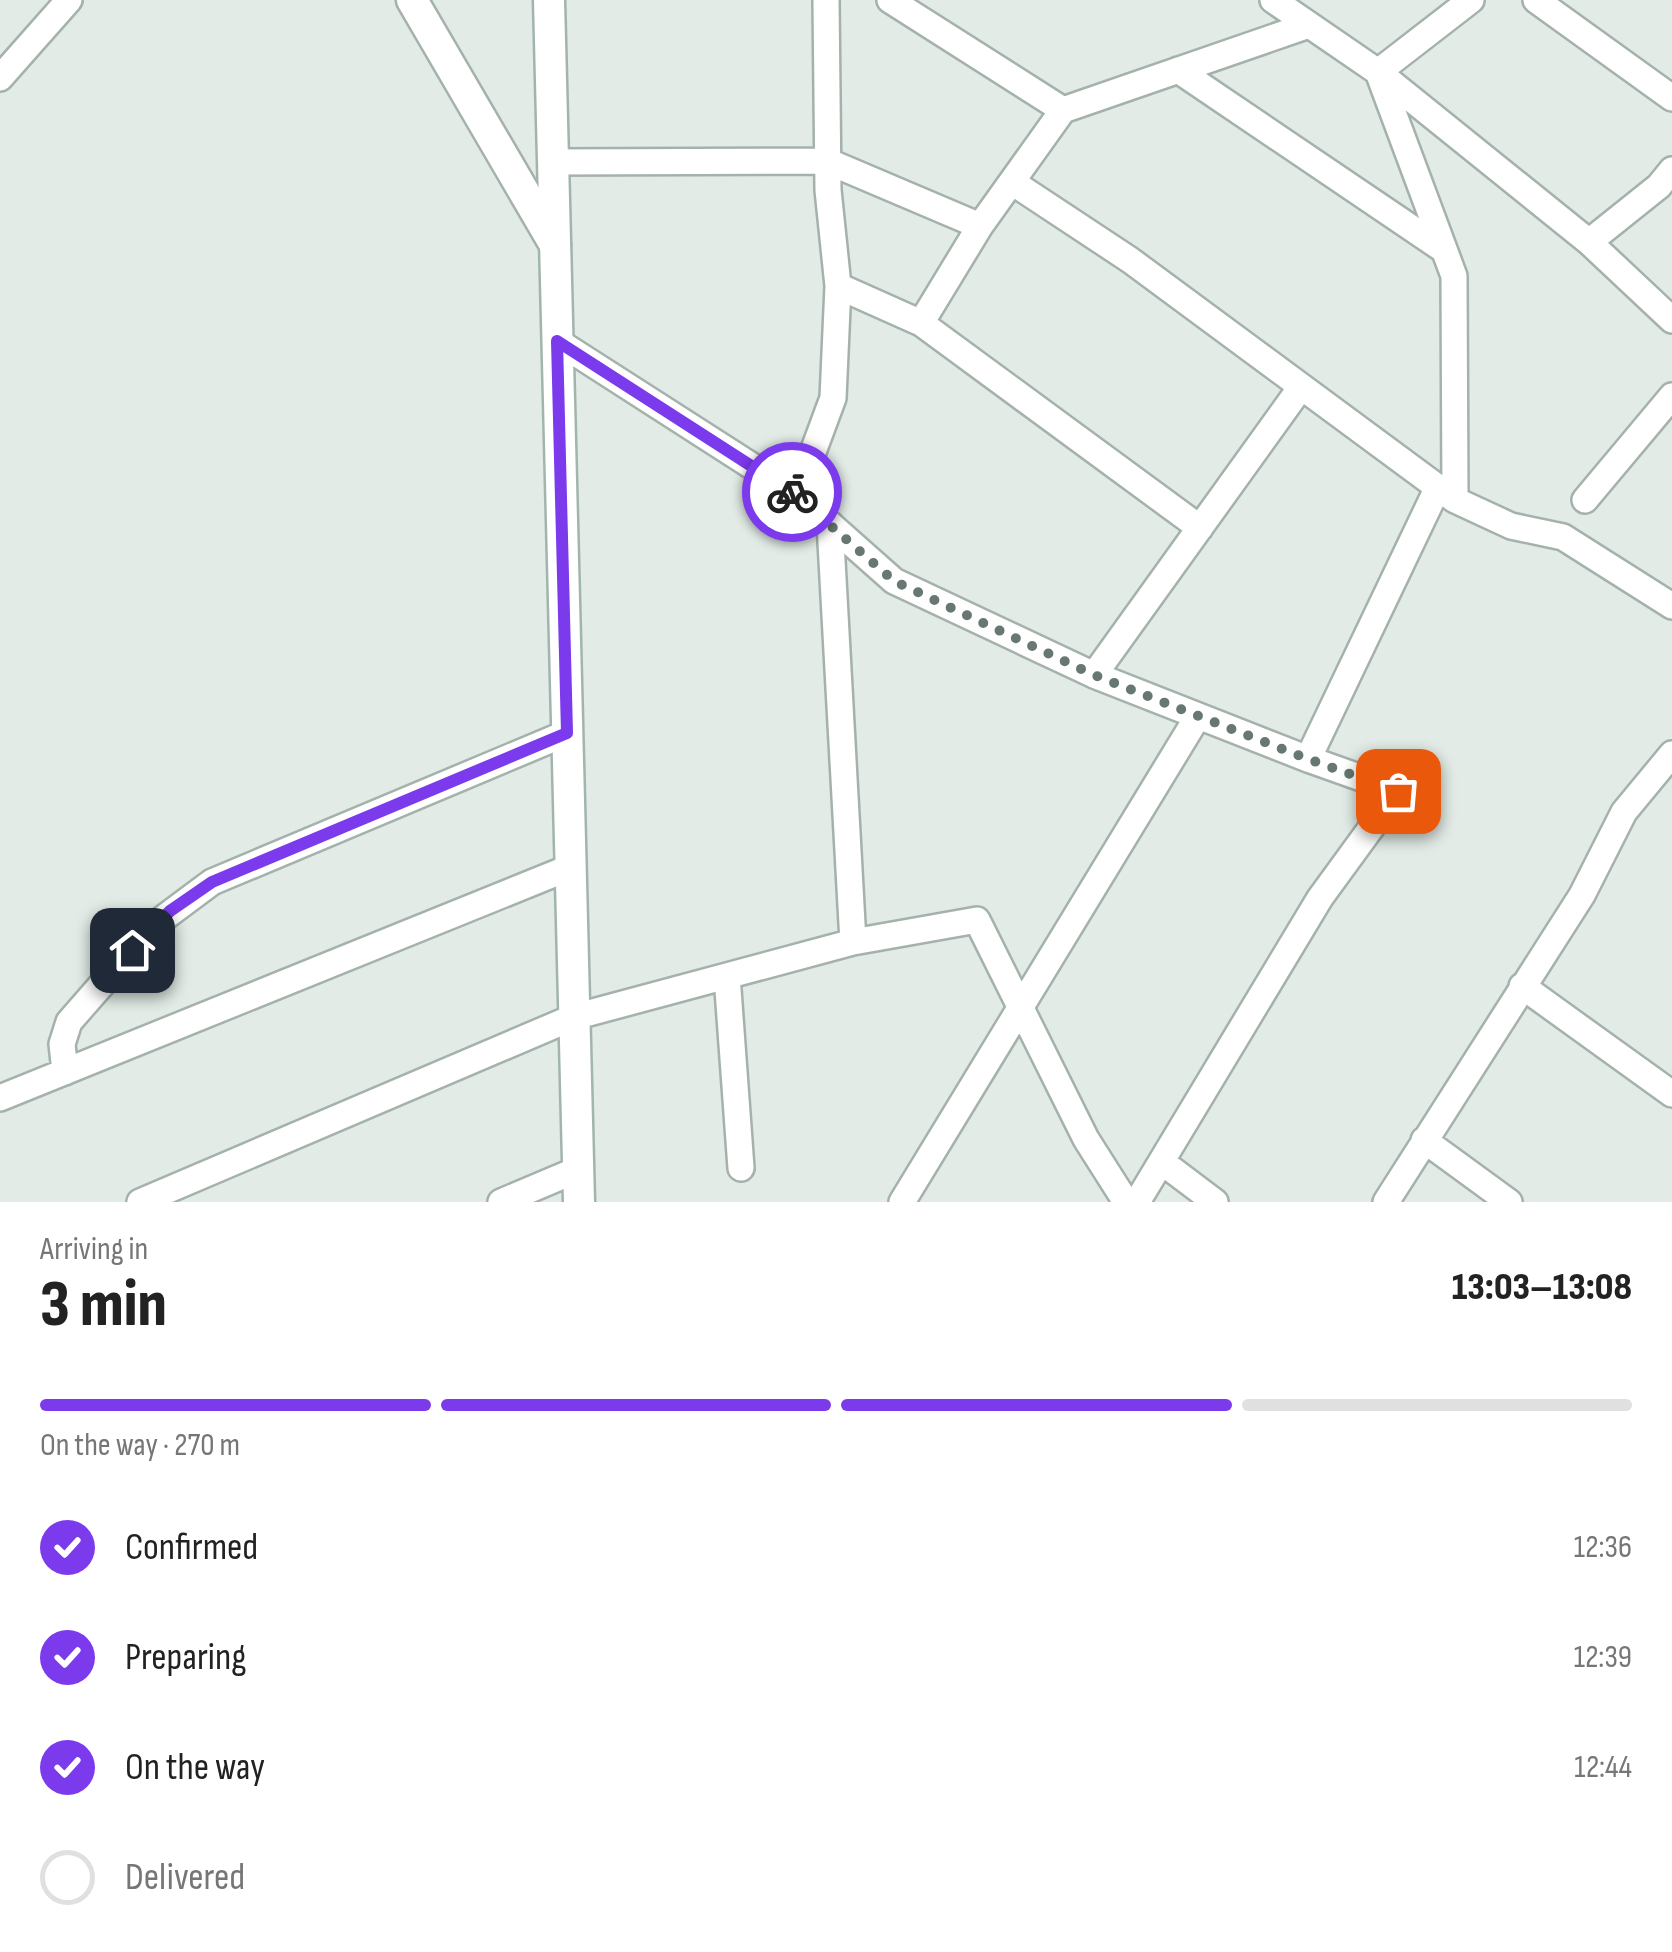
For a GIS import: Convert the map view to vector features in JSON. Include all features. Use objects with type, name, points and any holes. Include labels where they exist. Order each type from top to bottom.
[{"type":"main road","points":[[412,0],[555,245]]},
{"type":"main road","points":[[548,0],[580,1202]]},
{"type":"street","points":[[0,78],[69,0]]},
{"type":"street","points":[[797,495],[832,398],[838,286],[828,161],[826,0]]},
{"type":"street","points":[[890,0],[1063,110]]},
{"type":"street","points":[[1274,0],[1378,72],[1589,242],[1670,319]]},
{"type":"street","points":[[1378,72],[1471,0]]},
{"type":"street","points":[[1536,0],[1672,98]]},
{"type":"street","points":[[921,323],[980,226],[1063,110],[1309,24]]},
{"type":"street","points":[[1178,70],[1444,250]]},
{"type":"street","points":[[1308,759],[1446,494],[1454,276],[1378,72]]},
{"type":"street","points":[[553,162],[828,161],[980,226]]},
{"type":"street","points":[[1589,242],[1659,186],[1672,170]]},
{"type":"street","points":[[1012,182],[1130,260],[1446,494],[1511,526],[1564,537],[1672,606]]},
{"type":"street","points":[[838,286],[921,323],[1200,528]]},
{"type":"street","points":[[557,341],[797,495],[894,581],[1094,675],[1398,791],[1320,898],[1137,1202]]},
{"type":"street","points":[[1094,675],[1301,386]]},
{"type":"street","points":[[1585,500],[1672,396]]},
{"type":"street","points":[[830,524],[853,942]]},
{"type":"street","points":[[902,1202],[1198,716]]},
{"type":"street","points":[[65,1072],[62,1044],[70,1022],[153,926],[212,882],[567,733]]},
{"type":"street","points":[[1386,1202],[1582,895],[1624,812],[1672,754]]},
{"type":"street","points":[[0,1098],[570,867]]},
{"type":"street","points":[[140,1202],[574,1017],[853,942],[977,920],[1086,1139],[1126,1202]]},
{"type":"street","points":[[727,976],[741,1168]]},
{"type":"street","points":[[1522,986],[1672,1094]]},
{"type":"street","points":[[1424,1140],[1508,1202]]},
{"type":"street","points":[[1162,1162],[1214,1202]]},
{"type":"street","points":[[501,1202],[578,1169]]},
{"type":"way so far","points":[[792,492],[894,581],[1094,675],[1398,791]]},
{"type":"route","points":[[132,950],[170,911],[212,882],[567,733],[557,341],[792,492]]}]
